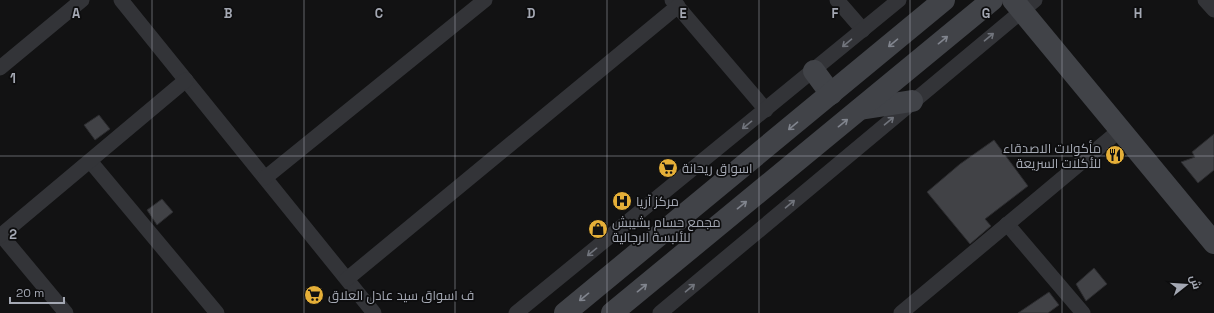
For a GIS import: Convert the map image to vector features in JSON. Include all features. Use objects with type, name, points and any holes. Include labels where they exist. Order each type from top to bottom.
[{"type":"main road","points":[[565,313],[944,0]]},
{"type":"main road","points":[[612,313],[992,0]]},
{"type":"main road","points":[[1023,4],[1120,130],[1214,243]]},
{"type":"main road","points":[[814,71],[831,94]]},
{"type":"main road","points":[[859,109],[912,101]]},
{"type":"street","points":[[0,68],[82,0]]},
{"type":"street","points":[[121,0],[374,313]]},
{"type":"street","points":[[265,178],[485,0]]},
{"type":"street","points":[[837,0],[863,30]]},
{"type":"street","points":[[516,313],[899,0]]},
{"type":"street","points":[[1205,0],[1214,10]]},
{"type":"street","points":[[347,279],[675,3],[766,110]]},
{"type":"street","points":[[660,313],[912,101],[1023,4]]},
{"type":"street","points":[[66,313],[1,236],[186,80]]},
{"type":"street","points":[[901,313],[1120,130]]},
{"type":"street","points":[[90,161],[217,313]]},
{"type":"street","points":[[1008,224],[1083,313]]},
{"type":"building","points":[[99,115],[110,129],[95,140],[84,125]]},
{"type":"building","points":[[1214,134],[1214,170],[1198,183],[1181,162],[1195,157],[1192,152]]},
{"type":"building","points":[[994,140],[1028,186],[985,219],[991,226],[970,244],[927,192],[960,164]]},
{"type":"building","points":[[162,199],[173,212],[157,225],[147,210]]},
{"type":"building","points":[[1094,268],[1107,284],[1086,301],[1076,284]]},
{"type":"building","points":[[1049,292],[1059,305],[1048,313],[1018,313]]},
{"type":"place","name":"مأكولات الاصدقاء للأكلات السريعة","points":[[1115,155]]},
{"type":"place","name":"اسواق ريحانة","points":[[668,168]]},
{"type":"place","name":"مركز آريا","points":[[622,201]]},
{"type":"place","name":"مجمع حسام بشيبش للألبسة الرجالية","points":[[598,229]]},
{"type":"place","name":"ف اسواق سيد عادل العلاق","points":[[314,295]]}]
